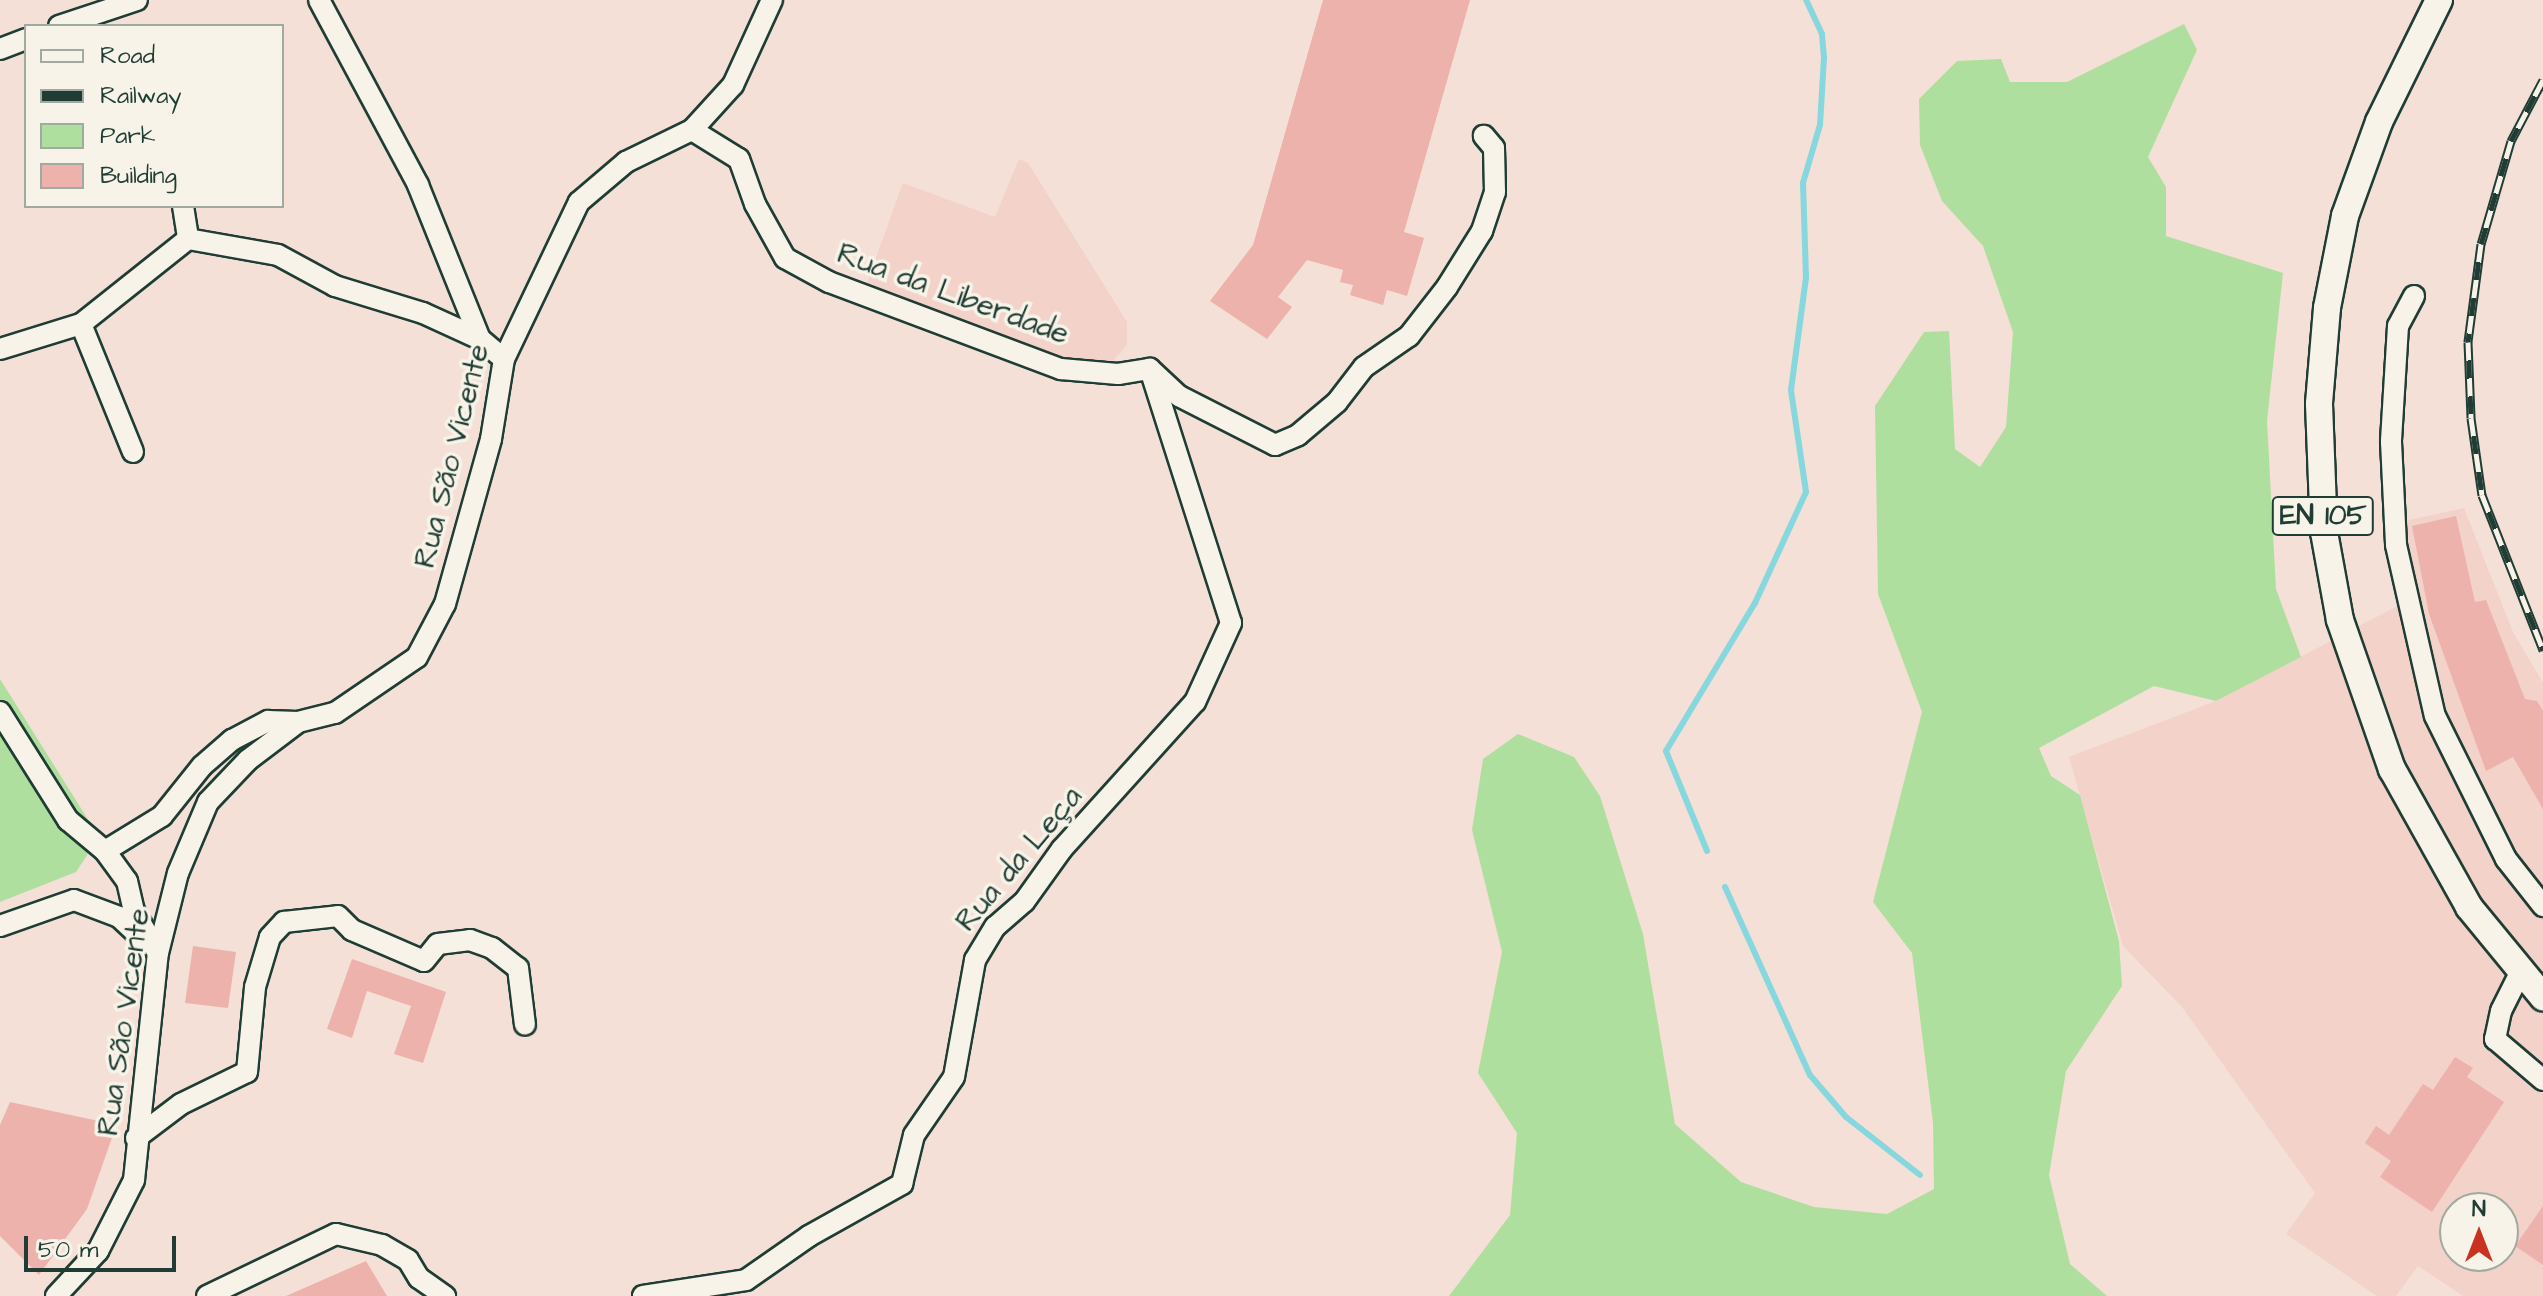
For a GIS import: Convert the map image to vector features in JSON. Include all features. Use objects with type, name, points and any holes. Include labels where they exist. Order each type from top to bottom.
[{"type":"main road","name":"EN 105","points":[[2439,0],[2379,122],[2345,216],[2327,308],[2319,404],[2324,532],[2340,620],[2392,769],[2469,907],[2520,973],[2543,997]]},
{"type":"street","points":[[65,24],[137,0]]},
{"type":"street","points":[[319,0],[418,185],[480,339]]},
{"type":"street","points":[[692,130],[733,85],[772,0]]},
{"type":"street","points":[[0,49],[24,40]]},
{"type":"street","name":"Rua São Vicente","points":[[56,1296],[98,1251],[134,1180],[136,1138],[158,953],[178,873],[208,802],[248,760],[298,722],[335,713],[417,657],[445,604],[491,439],[504,359],[579,202],[626,162],[692,130]]},
{"type":"street","name":"Rua da Liberdade","points":[[692,130],[739,159],[755,204],[785,258],[829,282],[1061,369],[1118,374],[1150,369]]},
{"type":"street","points":[[1150,369],[1179,396],[1275,445],[1298,435],[1337,402],[1364,367],[1409,336],[1447,287],[1482,231],[1495,192],[1494,148],[1484,136]]},
{"type":"street","points":[[183,208],[188,239]]},
{"type":"street","points":[[0,349],[81,324],[188,239],[278,255],[335,286],[423,313],[480,339],[504,359]]},
{"type":"street","points":[[2414,296],[2398,326],[2391,442],[2396,545],[2435,716],[2506,859],[2543,906]]},
{"type":"street","points":[[81,324],[133,452]]},
{"type":"street","name":"Rua da Leça","points":[[643,1296],[746,1280],[809,1236],[902,1184],[914,1135],[954,1077],[975,960],[995,927],[1024,902],[1062,849],[1195,702],[1231,623],[1150,369]]},
{"type":"street","points":[[0,712],[68,820],[105,851],[127,881],[134,911],[158,953]]},
{"type":"street","points":[[105,851],[162,816],[202,766],[232,740],[268,721],[298,722]]},
{"type":"street","points":[[0,926],[74,900],[119,917],[158,953]]},
{"type":"street","points":[[136,1138],[181,1104],[247,1072],[255,987],[270,937],[284,922],[338,916],[352,930],[424,961],[438,944],[470,940],[492,948],[518,968],[525,1025]]},
{"type":"street","points":[[2520,973],[2501,1011],[2495,1039],[2543,1080]]},
{"type":"street","points":[[207,1296],[336,1234],[382,1245],[408,1260],[419,1278],[445,1296]]},
{"type":"shaded area","points":[[1019,159],[1028,163],[1127,322],[1127,345],[1110,364],[1065,363],[865,288],[903,183],[995,217]]},
{"type":"shaded area","points":[[2464,508],[2513,632],[2543,683],[2543,1296],[2463,1296],[2418,1266],[2396,1296],[2377,1296],[2286,1234],[2315,1193],[2182,1007],[2123,946],[2069,757],[2216,701],[2411,599],[2400,522]]},
{"type":"green space","points":[[2184,24],[2197,50],[2148,157],[2166,187],[2166,236],[2283,273],[2267,421],[2276,589],[2301,657],[2216,701],[2154,686],[2039,748],[2051,776],[2080,795],[2119,941],[2122,986],[2066,1071],[2049,1175],[2070,1264],[2107,1296],[1449,1296],[1510,1215],[1517,1133],[1478,1073],[1502,952],[1472,830],[1483,759],[1518,734],[1574,757],[1600,796],[1643,934],[1675,1124],[1741,1182],[1814,1207],[1887,1214],[1934,1189],[1933,1123],[1912,953],[1873,902],[1922,712],[1878,594],[1875,406],[1924,332],[1949,331],[1955,449],[1980,467],[2006,427],[2013,332],[1983,246],[1942,201],[1920,145],[1919,99],[1957,61],[2001,59],[2010,82],[2067,82]]},
{"type":"green space","points":[[0,679],[99,837],[76,872],[0,902]]},
{"type":"building","points":[[1323,0],[1470,0],[1404,232],[1424,238],[1407,296],[1387,290],[1383,305],[1350,295],[1353,285],[1340,282],[1343,270],[1307,260],[1278,297],[1292,307],[1267,339],[1210,301],[1253,245]]},
{"type":"building","points":[[2456,516],[2475,602],[2486,600],[2525,699],[2537,701],[2543,711],[2543,809],[2513,757],[2486,771],[2429,614],[2412,526]]},
{"type":"building","points":[[193,946],[236,952],[228,1008],[185,1003]]},
{"type":"building","points":[[352,959],[446,992],[423,1063],[394,1054],[411,1006],[367,991],[352,1038],[327,1029]]},
{"type":"building","points":[[2455,1057],[2473,1068],[2467,1077],[2504,1102],[2445,1192],[2439,1192],[2439,1201],[2432,1212],[2380,1177],[2391,1161],[2365,1143],[2376,1126],[2389,1135],[2423,1084],[2433,1090]]},
{"type":"building","points":[[10,1102],[108,1123],[106,1129],[114,1132],[87,1209],[39,1275],[0,1236],[0,1125]]},
{"type":"building","points":[[2543,1206],[2543,1265],[2519,1249],[2519,1240]]},
{"type":"building","points":[[366,1261],[387,1296],[286,1296]]},
{"type":"waterway","points":[[1707,851],[1666,751],[1755,603],[1806,492],[1791,390],[1806,278],[1803,183],[1820,125],[1824,58],[1822,34],[1806,0]]},
{"type":"waterway","points":[[1725,887],[1810,1075],[1846,1117],[1920,1175]]},
{"type":"railway","points":[[2543,80],[2511,141],[2481,244],[2468,342],[2471,418],[2482,495],[2543,650]]}]
